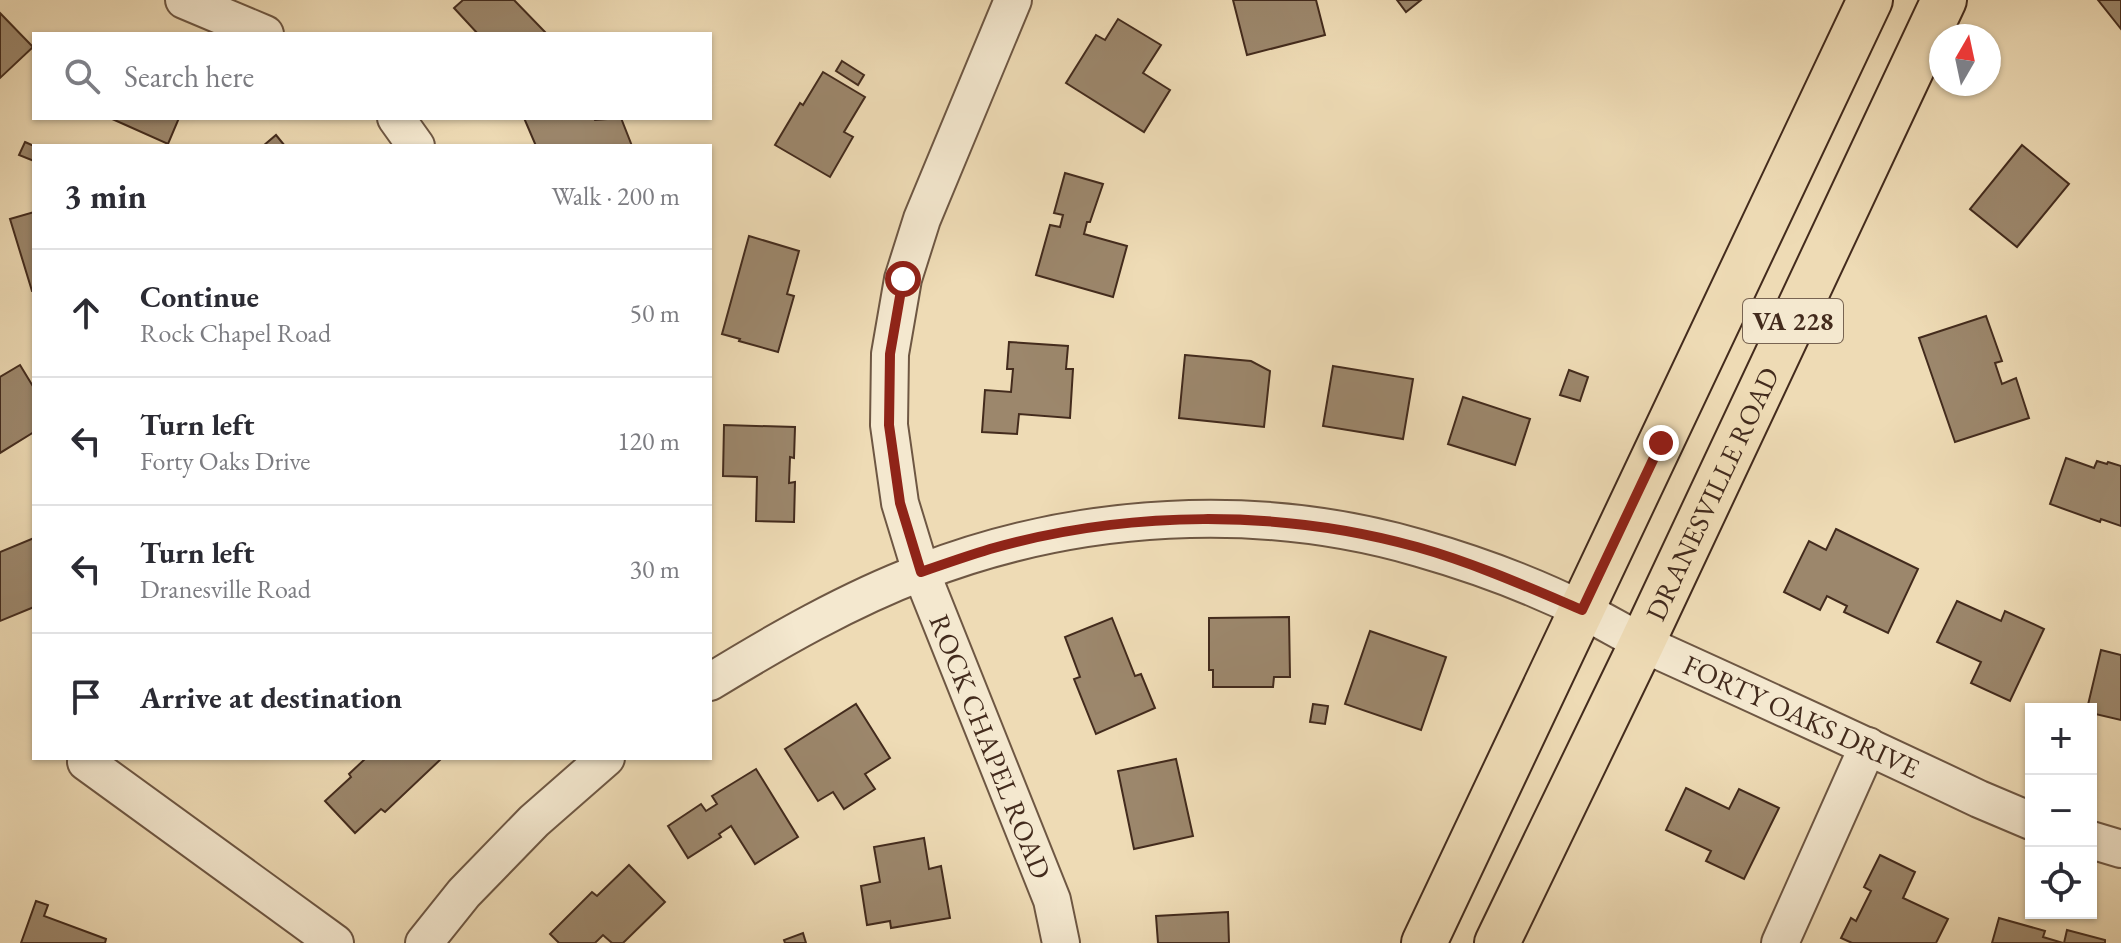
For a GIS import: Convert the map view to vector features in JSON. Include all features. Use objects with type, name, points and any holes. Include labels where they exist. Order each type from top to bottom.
[{"type":"main road","name":"VA 228","points":[[1424,943],[1870,0]]},
{"type":"main road","name":"DRANESVILLE ROAD","points":[[1497,943],[1642,643],[1944,0]]},
{"type":"street","points":[[184,0],[260,32]]},
{"type":"street","name":"ROCK CHAPEL ROAD","points":[[1013,0],[922,219],[903,279],[890,354],[889,425],[900,503],[921,572],[1052,900],[1061,943]]},
{"type":"street","points":[[397,120],[415,144]]},
{"type":"street","name":"FORTY OAKS DRIVE","points":[[712,681],[845,606],[921,572],[991,549],[1075,530],[1154,521],[1243,520],[1330,528],[1417,547],[1498,574],[1582,610],[1642,643],[2025,818]]},
{"type":"street","points":[[1780,943],[1868,746]]},
{"type":"street","points":[[424,943],[464,893],[534,821],[604,760]]},
{"type":"street","points":[[86,762],[335,943]]},
{"type":"street","points":[[2097,842],[2121,849]]},
{"type":"building","points":[[463,0],[514,0],[545,32],[476,32],[454,8]]},
{"type":"building","points":[[1233,0],[1316,0],[1325,35],[1247,55]]},
{"type":"building","points":[[1397,0],[1421,0],[1406,12]]},
{"type":"building","points":[[2098,0],[2121,0],[2121,29]]},
{"type":"building","points":[[0,13],[32,48],[0,78]]},
{"type":"building","points":[[1118,19],[1161,45],[1143,73],[1170,90],[1144,132],[1066,83],[1096,35],[1105,40]]},
{"type":"building","points":[[842,61],[864,75],[858,85],[836,71]]},
{"type":"building","points":[[823,72],[865,97],[844,132],[853,137],[830,177],[775,145]]},
{"type":"building","points":[[114,120],[178,120],[168,144]]},
{"type":"building","points":[[525,120],[622,120],[631,144],[535,144]]},
{"type":"building","points":[[276,135],[283,144],[265,144]]},
{"type":"building","points":[[25,142],[32,145],[32,160],[19,155]]},
{"type":"building","points":[[2022,145],[2069,184],[2017,247],[1970,209]]},
{"type":"building","points":[[1065,173],[1103,184],[1084,234],[1127,246],[1113,297],[1036,275],[1050,225],[1060,227],[1063,215],[1054,213]]},
{"type":"building","points":[[32,213],[32,291],[10,219]]},
{"type":"building","points":[[749,236],[799,251],[787,294],[794,296],[778,352],[722,334]]},
{"type":"building","points":[[1986,316],[2002,361],[1995,363],[2002,384],[2016,378],[2029,418],[1955,442],[1919,338]]},
{"type":"building","points":[[1009,342],[1068,346],[1066,369],[1073,369],[1070,418],[1019,414],[1017,434],[982,432],[985,390],[1011,392],[1013,369],[1007,369]]},
{"type":"building","points":[[1185,355],[1251,361],[1270,371],[1264,427],[1179,418]]},
{"type":"building","points":[[20,365],[32,385],[32,433],[0,453],[0,377]]},
{"type":"building","points":[[1333,366],[1413,379],[1403,439],[1323,426]]},
{"type":"building","points":[[1569,370],[1588,377],[1580,401],[1560,395]]},
{"type":"building","points":[[1463,397],[1530,419],[1515,465],[1448,444]]},
{"type":"building","points":[[724,425],[795,427],[789,483],[795,482],[794,522],[756,521],[757,477],[723,476]]},
{"type":"building","points":[[2066,458],[2094,468],[2097,461],[2121,466],[2121,526],[2050,504]]},
{"type":"building","points":[[1836,529],[1918,569],[1888,633],[1844,612],[1847,606],[1827,596],[1820,610],[1784,592],[1809,541],[1826,550]]},
{"type":"building","points":[[32,539],[32,608],[0,621],[0,552]]},
{"type":"building","points":[[1957,601],[2001,621],[2005,611],[2044,629],[2010,701],[1971,683],[1981,662],[1937,642]]},
{"type":"building","points":[[1289,617],[1290,677],[1274,677],[1273,687],[1213,687],[1213,670],[1209,670],[1209,618]]},
{"type":"building","points":[[1112,618],[1135,676],[1141,674],[1155,708],[1096,734],[1074,679],[1080,677],[1065,637]]},
{"type":"building","points":[[1370,631],[1446,657],[1421,730],[1345,704]]},
{"type":"building","points":[[2101,650],[2121,655],[2121,720],[2097,714],[2097,703],[2088,703]]},
{"type":"building","points":[[856,704],[890,758],[865,774],[875,789],[844,809],[833,792],[818,801],[785,749]]},
{"type":"building","points":[[1313,704],[1328,706],[1325,724],[1310,722]]},
{"type":"building","points":[[1176,759],[1193,836],[1134,849],[1118,771]]},
{"type":"building","points":[[364,760],[440,760],[385,812],[381,809],[355,833],[325,801],[351,777],[349,774]]},
{"type":"building","points":[[756,769],[798,837],[755,864],[731,826],[719,834],[721,837],[688,858],[668,826],[701,804],[706,811],[717,804],[712,796]]},
{"type":"building","points":[[1686,788],[1729,809],[1739,789],[1779,808],[1744,879],[1706,861],[1711,851],[1666,830]]},
{"type":"building","points":[[924,838],[929,869],[941,866],[950,918],[891,928],[890,921],[867,925],[861,886],[880,882],[874,847]]},
{"type":"building","points":[[1880,855],[1915,872],[1903,898],[1948,919],[1936,943],[1852,943],[1841,938],[1851,918],[1856,921],[1871,891],[1864,887]]},
{"type":"building","points":[[629,865],[665,902],[623,943],[612,943],[603,935],[595,943],[559,943],[550,934],[592,892],[597,896]]},
{"type":"building","points":[[36,901],[48,905],[44,916],[106,939],[105,943],[21,943]]},
{"type":"building","points":[[1228,912],[1229,943],[1158,943],[1156,916]]},
{"type":"building","points":[[1999,918],[2045,931],[2043,937],[2063,943],[1992,943]]},
{"type":"building","points":[[2067,930],[2105,940],[2105,943],[2064,943]]},
{"type":"building","points":[[803,933],[806,943],[785,943],[784,940]]},
{"type":"route","points":[[903,279],[890,354],[889,425],[900,503],[921,572],[991,549],[1075,530],[1154,521],[1243,520],[1330,528],[1417,547],[1498,574],[1582,610],[1661,443]]}]
